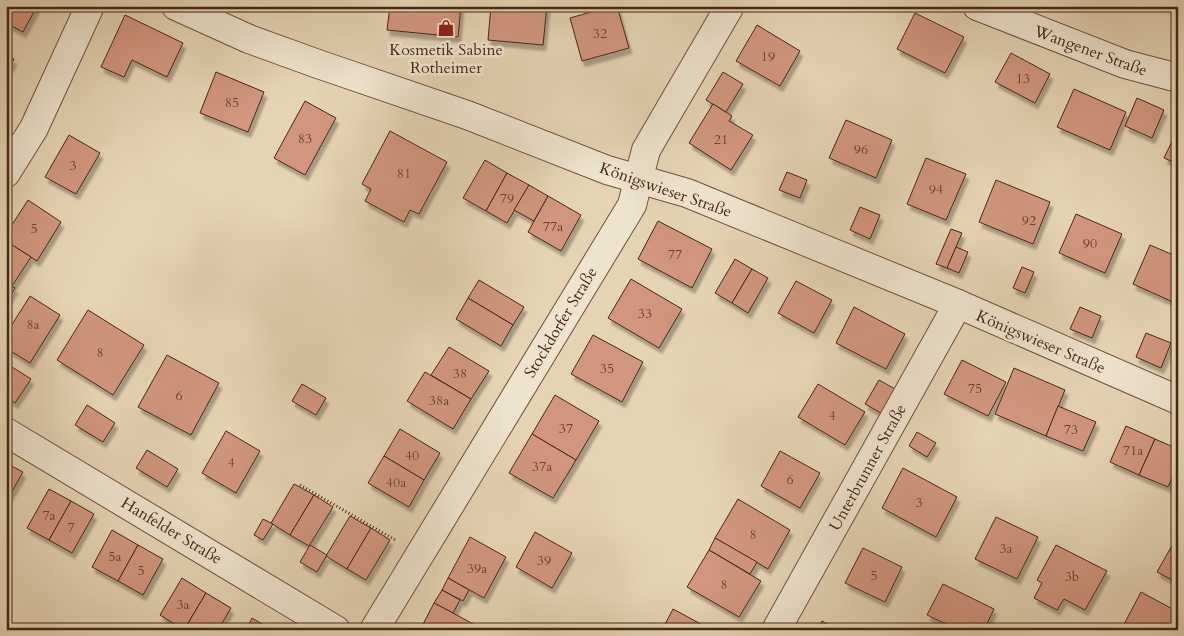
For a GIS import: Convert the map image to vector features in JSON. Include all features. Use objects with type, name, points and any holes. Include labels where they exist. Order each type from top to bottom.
[{"type":"street","points":[[6,173],[34,128],[90,6]]},
{"type":"street","name":"Königswieser Straße","points":[[176,6],[249,39],[467,115],[608,170],[687,193],[958,304],[1178,400]]},
{"type":"street","name":"Stockdorfer Straße","points":[[374,630],[632,205],[646,150],[730,6]]},
{"type":"street","name":"Wangener Straße","points":[[977,6],[1125,64],[1178,78]]},
{"type":"street","name":"Unterbrunner Straße","points":[[776,630],[958,304]]},
{"type":"street","name":"Hanfelder Straße","points":[[6,432],[336,630]]},
{"type":"path","points":[[300,485],[419,554]]},
{"type":"building","points":[[6,6],[37,6],[23,32],[6,23]]},
{"type":"building","points":[[390,6],[461,6],[458,37],[387,30]]},
{"type":"building","points":[[491,6],[547,6],[543,45],[488,40]]},
{"type":"building","points":[[617,6],[629,48],[582,61],[570,18]]},
{"type":"building","points":[[1165,6],[1178,6],[1178,12],[1165,7]]},
{"type":"building","points":[[915,13],[964,37],[945,73],[897,49]]},
{"type":"building","points":[[125,15],[183,43],[167,77],[132,60],[124,77],[101,67]]},
{"type":"building","points":[[757,25],[800,51],[780,86],[736,61]]},
{"type":"building","points":[[1011,53],[1050,74],[1035,103],[995,82]]},
{"type":"building","points":[[6,56],[14,59],[8,70],[6,69]]},
{"type":"building","points":[[216,72],[264,92],[248,132],[200,113]]},
{"type":"building","points":[[723,72],[743,84],[726,112],[706,100]]},
{"type":"building","points":[[1074,89],[1126,112],[1110,150],[1057,127]]},
{"type":"building","points":[[1137,98],[1164,110],[1152,138],[1125,126]]},
{"type":"building","points":[[305,101],[336,118],[305,175],[274,158]]},
{"type":"building","points":[[713,104],[732,116],[729,121],[753,135],[731,170],[689,143]]},
{"type":"building","points":[[846,120],[892,140],[876,178],[829,158]]},
{"type":"building","points":[[1178,129],[1178,164],[1164,158]]},
{"type":"building","points":[[390,131],[447,162],[419,214],[410,210],[404,222],[365,201],[371,189],[362,184]]},
{"type":"building","points":[[69,135],[100,153],[76,194],[45,177]]},
{"type":"building","points":[[926,158],[966,174],[946,220],[907,204]]},
{"type":"building","points":[[485,160],[507,173],[486,211],[463,198]]},
{"type":"building","points":[[787,172],[807,180],[800,198],[779,190]]},
{"type":"building","points":[[507,173],[529,185],[507,223],[486,211]]},
{"type":"building","points":[[996,180],[1050,202],[1033,244],[979,222]]},
{"type":"building","points":[[529,185],[548,196],[534,221],[514,210]]},
{"type":"building","points":[[548,196],[581,215],[561,251],[528,232]]},
{"type":"building","points":[[28,200],[61,222],[37,261],[6,241],[6,234]]},
{"type":"building","points":[[860,207],[880,215],[870,239],[850,230]]},
{"type":"building","points":[[1076,214],[1122,234],[1105,273],[1059,253]]},
{"type":"building","points":[[658,221],[712,249],[692,288],[638,259]]},
{"type":"building","points":[[951,229],[962,233],[947,268],[936,264]]},
{"type":"building","points":[[6,241],[31,257],[12,286],[6,283]]},
{"type":"building","points":[[1150,245],[1178,257],[1178,291],[1173,302],[1133,284]]},
{"type":"building","points":[[956,247],[968,252],[959,273],[947,268]]},
{"type":"building","points":[[735,259],[752,269],[732,303],[715,293]]},
{"type":"building","points":[[1022,267],[1034,272],[1025,293],[1013,288]]},
{"type":"building","points":[[752,269],[768,278],[748,313],[732,303]]},
{"type":"building","points":[[631,279],[682,309],[659,348],[608,318]]},
{"type":"building","points":[[479,280],[524,307],[513,325],[468,298]]},
{"type":"building","points":[[796,281],[832,300],[814,333],[778,313]]},
{"type":"building","points":[[6,283],[15,288],[6,303]]},
{"type":"building","points":[[30,296],[60,315],[30,363],[6,348],[6,334]]},
{"type":"building","points":[[468,298],[513,325],[501,346],[456,319]]},
{"type":"building","points":[[854,307],[905,334],[886,369],[836,343]]},
{"type":"building","points":[[1080,307],[1101,316],[1092,338],[1070,329]]},
{"type":"building","points":[[88,310],[144,345],[113,395],[57,360]]},
{"type":"building","points":[[1146,333],[1171,343],[1161,368],[1136,357]]},
{"type":"building","points":[[593,335],[643,362],[622,402],[571,374]]},
{"type":"building","points":[[449,347],[489,371],[471,399],[431,375]]},
{"type":"building","points":[[167,355],[219,383],[191,435],[138,407]]},
{"type":"building","points":[[962,360],[1006,382],[988,416],[944,394]]},
{"type":"building","points":[[12,367],[31,379],[15,403],[6,397],[6,377]]},
{"type":"building","points":[[1014,368],[1065,390],[1046,436],[995,414]]},
{"type":"building","points":[[425,372],[471,399],[453,429],[407,401]]},
{"type":"building","points":[[879,380],[895,389],[881,413],[865,404]]},
{"type":"building","points":[[302,384],[326,398],[316,415],[292,401]]},
{"type":"building","points":[[818,384],[865,412],[845,445],[798,417]]},
{"type":"building","points":[[555,395],[599,421],[576,460],[532,434]]},
{"type":"building","points":[[87,405],[115,423],[103,442],[75,425]]},
{"type":"building","points":[[1058,406],[1096,422],[1083,451],[1046,436]]},
{"type":"building","points":[[1126,426],[1155,439],[1139,475],[1110,462]]},
{"type":"building","points":[[400,429],[440,453],[424,480],[384,456]]},
{"type":"building","points":[[226,431],[260,451],[236,493],[202,473]]},
{"type":"building","points":[[917,432],[936,443],[927,457],[909,446]]},
{"type":"building","points":[[532,434],[576,460],[553,498],[509,473]]},
{"type":"building","points":[[1155,439],[1178,449],[1178,465],[1168,487],[1139,475]]},
{"type":"building","points":[[147,450],[178,469],[167,487],[136,468]]},
{"type":"building","points":[[780,451],[820,473],[800,508],[761,486]]},
{"type":"building","points":[[384,456],[424,480],[409,507],[368,483]]},
{"type":"building","points":[[6,463],[23,472],[6,502]]},
{"type":"building","points":[[903,468],[957,497],[936,537],[882,508]]},
{"type":"building","points":[[294,484],[314,495],[290,535],[271,523]]},
{"type":"building","points":[[49,489],[71,501],[49,540],[27,528]]},
{"type":"building","points":[[314,495],[333,507],[309,546],[290,535]]},
{"type":"building","points":[[738,499],[790,530],[768,569],[715,538]]},
{"type":"building","points":[[71,501],[94,514],[72,553],[49,540]]},
{"type":"building","points":[[350,516],[371,528],[347,569],[326,556]]},
{"type":"building","points":[[996,517],[1038,537],[1017,579],[975,559]]},
{"type":"building","points":[[263,519],[273,524],[263,540],[254,535]]},
{"type":"building","points":[[371,528],[390,540],[366,580],[347,569]]},
{"type":"building","points":[[112,530],[138,545],[118,581],[92,567]]},
{"type":"building","points":[[535,532],[572,553],[552,588],[516,567]]},
{"type":"building","points":[[1178,535],[1178,583],[1157,572]]},
{"type":"building","points":[[470,537],[506,557],[484,598],[448,578]]},
{"type":"building","points":[[715,538],[757,562],[750,574],[709,550]]},
{"type":"building","points":[[138,545],[163,559],[143,595],[118,581]]},
{"type":"building","points":[[310,545],[327,555],[317,572],[300,562]]},
{"type":"building","points":[[1056,545],[1107,571],[1085,610],[1064,599],[1057,610],[1034,598],[1042,583],[1037,580]]},
{"type":"building","points":[[863,548],[902,567],[885,602],[845,583]]},
{"type":"building","points":[[709,550],[761,581],[739,617],[687,587]]},
{"type":"building","points":[[182,578],[206,593],[184,630],[160,615]]},
{"type":"building","points":[[448,578],[469,590],[463,601],[442,590]]},
{"type":"building","points":[[943,584],[994,609],[984,630],[945,630],[948,625],[927,615]]},
{"type":"building","points":[[442,590],[460,600],[453,613],[434,603]]},
{"type":"building","points":[[1141,592],[1178,612],[1178,630],[1121,630]]},
{"type":"building","points":[[206,593],[231,608],[218,630],[184,630]]},
{"type":"building","points":[[434,603],[453,613],[484,630],[420,630]]},
{"type":"building","points":[[673,609],[712,630],[662,630]]},
{"type":"building","points":[[252,618],[272,630],[246,630]]},
{"type":"building","points":[[822,621],[838,630],[818,630]]},
{"type":"place","name":"Kosmetik Sabine Rotheimer","points":[[446,28]]}]
